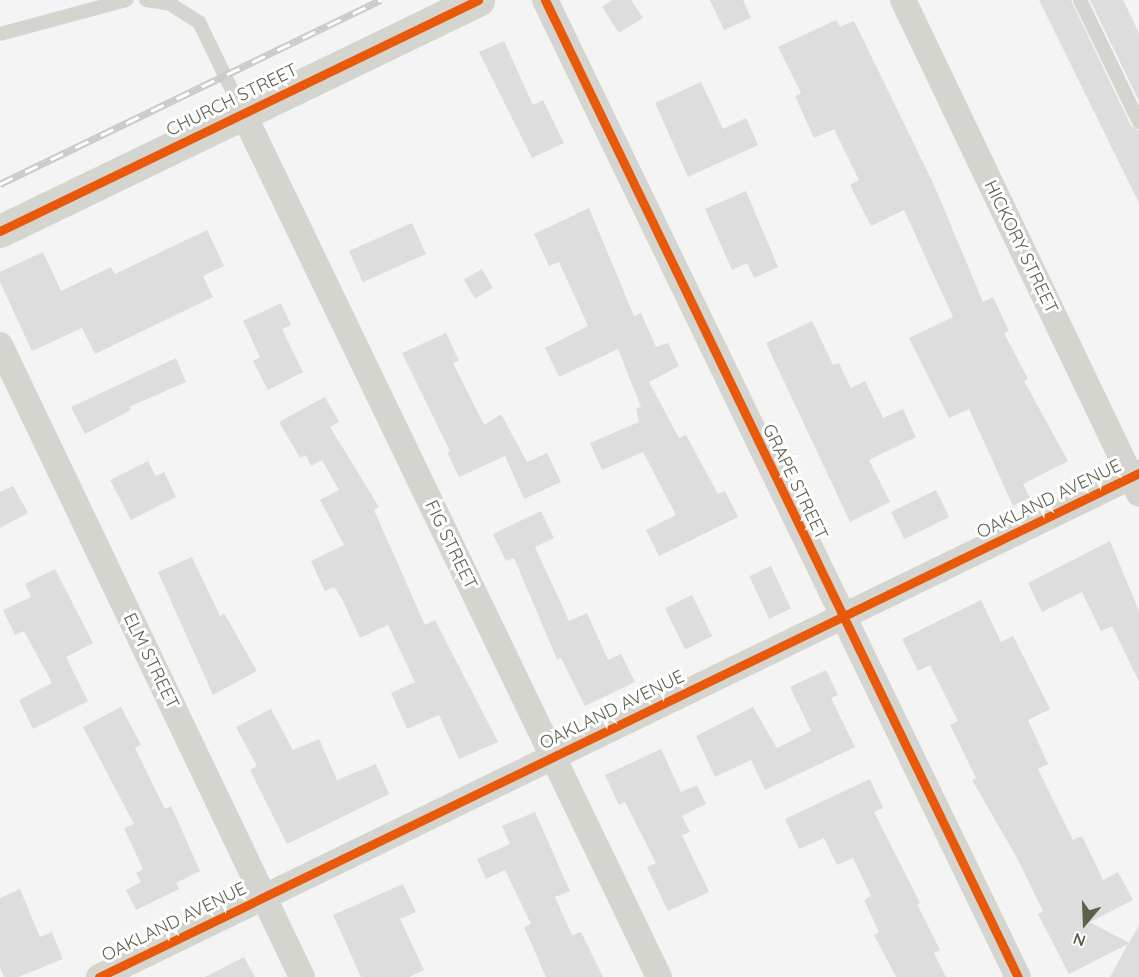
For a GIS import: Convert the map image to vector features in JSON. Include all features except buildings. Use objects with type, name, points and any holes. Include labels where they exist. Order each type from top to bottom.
[{"type":"street","name":"CHURCH STREET","points":[[0,231],[478,0]]},
{"type":"street","name":"GRAPE STREET","points":[[545,0],[842,618],[1018,977]]},
{"type":"street","name":"HICKORY STREET","points":[[903,0],[1136,482]]},
{"type":"street","name":"FIG STREET","points":[[243,113],[659,977]]},
{"type":"street","name":"ELM STREET","points":[[0,345],[302,977]]},
{"type":"street","name":"OAKLAND AVENUE","points":[[99,977],[842,618],[1136,482]]},
{"type":"lane","points":[[0,34],[126,0]]},
{"type":"lane","points":[[146,0],[170,4],[199,22],[243,113]]},
{"type":"lane","points":[[1080,0],[1139,122]]},
{"type":"railway","points":[[0,184],[381,0]]},
{"type":"cycle path","points":[[0,231],[478,0]]},
{"type":"cycle path","points":[[545,0],[1018,977]]},
{"type":"cycle path","points":[[99,977],[1139,473]]}]
